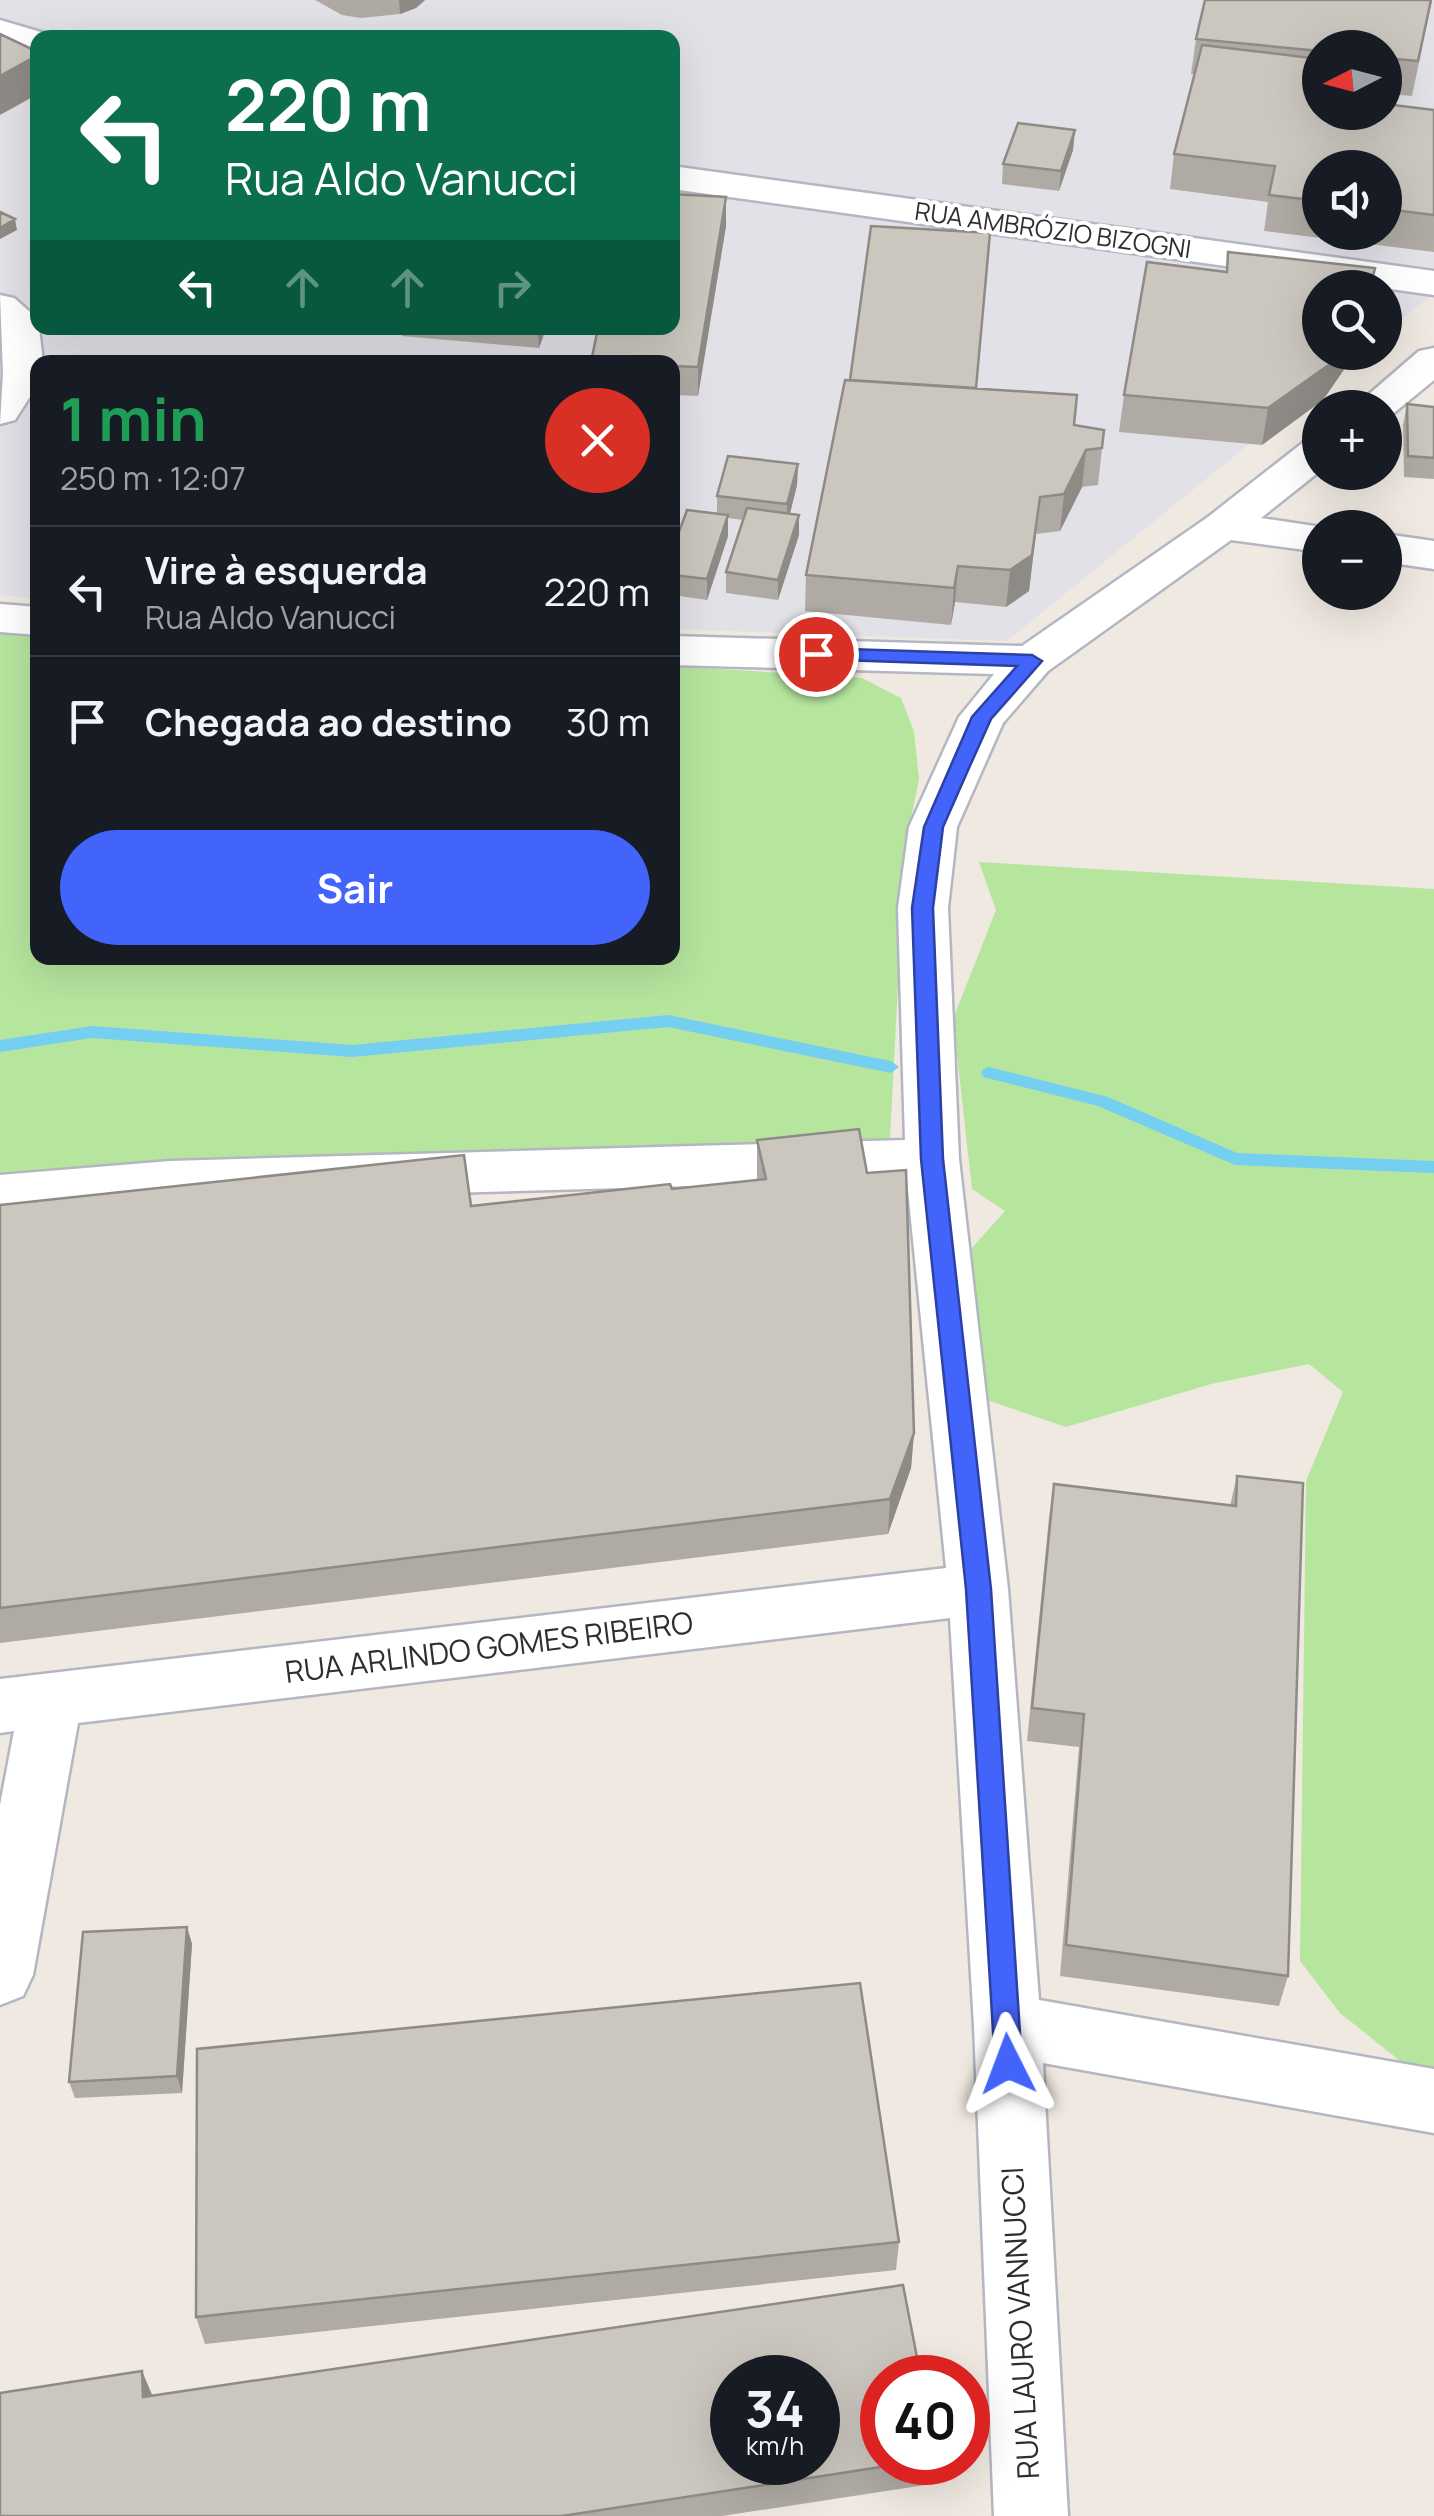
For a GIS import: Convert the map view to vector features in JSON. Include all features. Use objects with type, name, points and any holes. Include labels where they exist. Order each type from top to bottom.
[{"type":"street","points":[[0,31],[30,41]]},
{"type":"street","name":"RUA AMBRÓZIO BIZOGNI","points":[[680,178],[1434,282]]},
{"type":"street","points":[[0,307],[18,320],[24,373],[0,411]]},
{"type":"street","points":[[1396,390],[1434,360]]},
{"type":"street","name":"RUA LAURO VANNUCCI","points":[[1031,2516],[1006,2026],[978,1589],[932,1159],[923,908],[934,827],[982,717],[1032,661],[1223,526],[1302,464]]},
{"type":"street","points":[[1223,526],[1302,537]]},
{"type":"street","points":[[1402,550],[1434,555]]},
{"type":"street","points":[[0,618],[30,620]]},
{"type":"street","points":[[680,650],[1032,661]]},
{"type":"street","points":[[0,1196],[170,1181],[932,1159]]},
{"type":"street","name":"RUA ARLINDO GOMES RIBEIRO","points":[[25,1704],[978,1589]]},
{"type":"street","points":[[0,1975],[25,1704]]},
{"type":"street","points":[[1006,2026],[1434,2100]]},
{"type":"shaded area","points":[[0,0],[1434,0],[1434,293],[1402,319],[1402,270],[1302,270],[1302,370],[1340,370],[1316,390],[1302,390],[1302,401],[1007,641],[680,629],[680,355],[30,355],[30,598],[0,595]]},
{"type":"green space","points":[[0,618],[30,620],[30,965],[680,965],[680,666],[862,678],[901,698],[914,732],[919,779],[905,848],[890,1139],[170,1181],[0,1199]]},
{"type":"green space","points":[[979,862],[1434,889],[1434,2068],[1409,2068],[1340,2013],[1300,1961],[1306,1481],[1343,1392],[1309,1364],[1211,1384],[1066,1427],[981,1398],[946,1351],[970,1250],[1005,1211],[972,1189],[953,1019],[996,910]]},
{"type":"building","points":[[1205,0],[1431,0],[1418,61],[1402,60],[1402,30],[1302,30],[1302,49],[1196,39]]},
{"type":"building","points":[[0,34],[30,48],[30,59],[0,76]]},
{"type":"building","points":[[1202,45],[1302,57],[1302,130],[1402,130],[1402,106],[1434,110],[1434,215],[1402,211],[1402,150],[1302,150],[1302,199],[1269,195],[1275,166],[1174,154]]},
{"type":"building","points":[[1018,123],[1075,130],[1061,171],[1003,164]]},
{"type":"building","points":[[680,194],[726,197],[698,367],[680,366],[680,355],[592,355],[597,335],[680,335]]},
{"type":"building","points":[[0,212],[15,219],[0,228]]},
{"type":"building","points":[[871,226],[990,233],[976,388],[850,380]]},
{"type":"building","points":[[1228,252],[1375,268],[1302,270],[1302,370],[1322,370],[1268,408],[1124,395],[1147,262],[1227,272]]},
{"type":"building","points":[[845,380],[1077,395],[1074,425],[1104,430],[1102,448],[1086,450],[1064,494],[1040,497],[1032,555],[1010,570],[958,566],[954,588],[806,575]]},
{"type":"building","points":[[1407,404],[1434,407],[1434,458],[1408,456]]},
{"type":"building","points":[[728,456],[798,464],[787,504],[717,496]]},
{"type":"building","points":[[747,508],[799,515],[778,580],[726,572]]},
{"type":"building","points":[[687,510],[728,515],[707,579],[680,576],[680,529]]},
{"type":"building","points":[[859,1129],[867,1173],[906,1170],[914,1433],[890,1499],[0,1608],[0,1205],[464,1155],[471,1206],[670,1184],[672,1189],[766,1179],[757,1140]]},
{"type":"building","points":[[1237,1476],[1303,1483],[1288,1976],[1066,1945],[1084,1714],[1032,1708],[1054,1484],[1236,1506]]},
{"type":"building","points":[[187,1927],[177,2076],[69,2082],[83,1932]]},
{"type":"building","points":[[860,1983],[899,2242],[196,2317],[197,2049]]},
{"type":"building","points":[[903,2285],[917,2355],[860,2355],[860,2470],[840,2473],[840,2355],[710,2355],[710,2485],[764,2485],[562,2516],[0,2516],[0,2393],[142,2371],[143,2397]]},
{"type":"waterway","points":[[0,1046],[92,1032],[352,1051],[668,1021],[891,1067]]},
{"type":"waterway","points":[[989,1073],[1102,1101],[1235,1159],[1434,1167]]},
{"type":"route","points":[[816,654],[1032,661],[982,717],[959,768],[934,827],[923,908],[932,1159],[978,1589],[1008,2064]]}]
